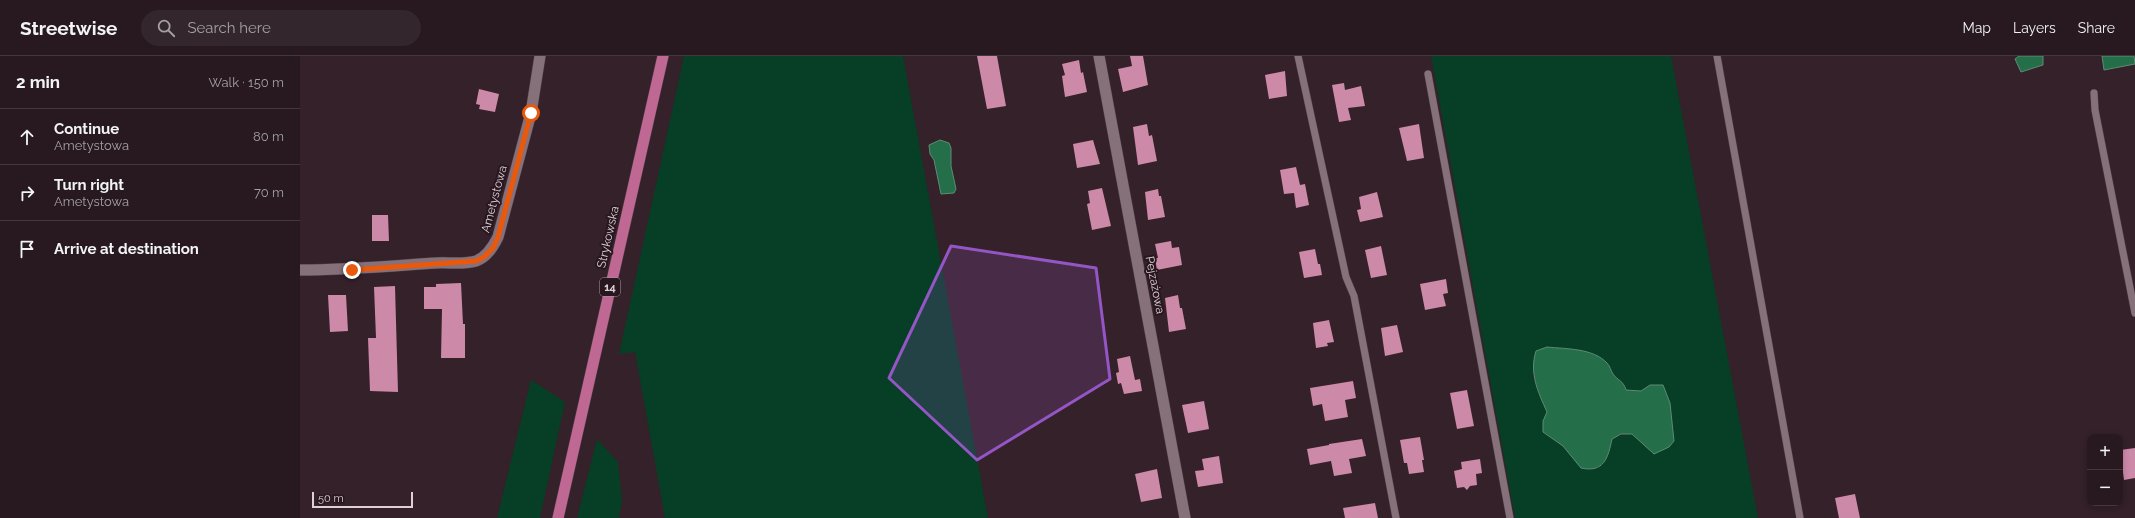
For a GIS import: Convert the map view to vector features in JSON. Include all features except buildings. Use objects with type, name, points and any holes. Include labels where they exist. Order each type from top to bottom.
[{"type":"main road","name":"Strykowska","points":[[558,518],[663,56]]},
{"type":"street","name":"Ametystowa","points":[[300,270],[352,270],[445,262],[465,262],[484,257],[493,248],[498,237],[531,113],[540,56]]},
{"type":"street","name":"Pejzażowa","points":[[1099,56],[1185,518]]},
{"type":"lane","points":[[1298,56],[1346,277],[1354,296],[1396,518]]},
{"type":"lane","points":[[1716,56],[1800,518]]},
{"type":"lane","points":[[1428,74],[1510,518]]},
{"type":"lane","points":[[2094,93],[2095,110],[2135,313]]},
{"type":"highlighted area","points":[[951,246],[1096,268],[1110,379],[977,460],[889,378]]},
{"type":"shaded area","points":[[684,56],[903,56],[988,518],[665,518],[635,352],[619,354]]},
{"type":"shaded area","points":[[1431,56],[1671,56],[1758,518],[1515,518]],"holes":[[[1547,347],[1579,350],[1594,354],[1608,364],[1613,374],[1622,382],[1626,390],[1641,391],[1650,385],[1663,385],[1670,403],[1674,441],[1635,434],[1619,436],[1612,439],[1610,447],[1572,456],[1563,446],[1543,432],[1543,421],[1547,413],[1533,377],[1536,352]]]},
{"type":"shaded area","points":[[2019,56],[2043,56],[2043,65],[2021,72],[2015,59]]},
{"type":"shaded area","points":[[2102,56],[2134,56],[2135,64],[2104,70]]},
{"type":"shaded area","points":[[940,140],[949,143],[951,148],[951,166],[956,189],[954,193],[941,194],[934,160],[930,154],[929,145]]},
{"type":"shaded area","points":[[1547,347],[1579,350],[1594,354],[1608,364],[1613,374],[1622,382],[1626,390],[1641,391],[1650,385],[1663,385],[1670,403],[1674,441],[1669,447],[1654,454],[1632,434],[1621,434],[1612,439],[1609,452],[1604,462],[1600,466],[1589,469],[1581,468],[1563,446],[1543,432],[1543,421],[1547,412],[1534,375],[1534,359],[1536,351]]},
{"type":"shaded area","points":[[531,380],[565,402],[540,518],[497,518]]},
{"type":"shaded area","points":[[597,439],[618,462],[622,501],[619,518],[577,518]]},
{"type":"route","points":[[352,270],[445,262],[476,261],[484,257],[493,248],[498,237],[531,113]]}]
